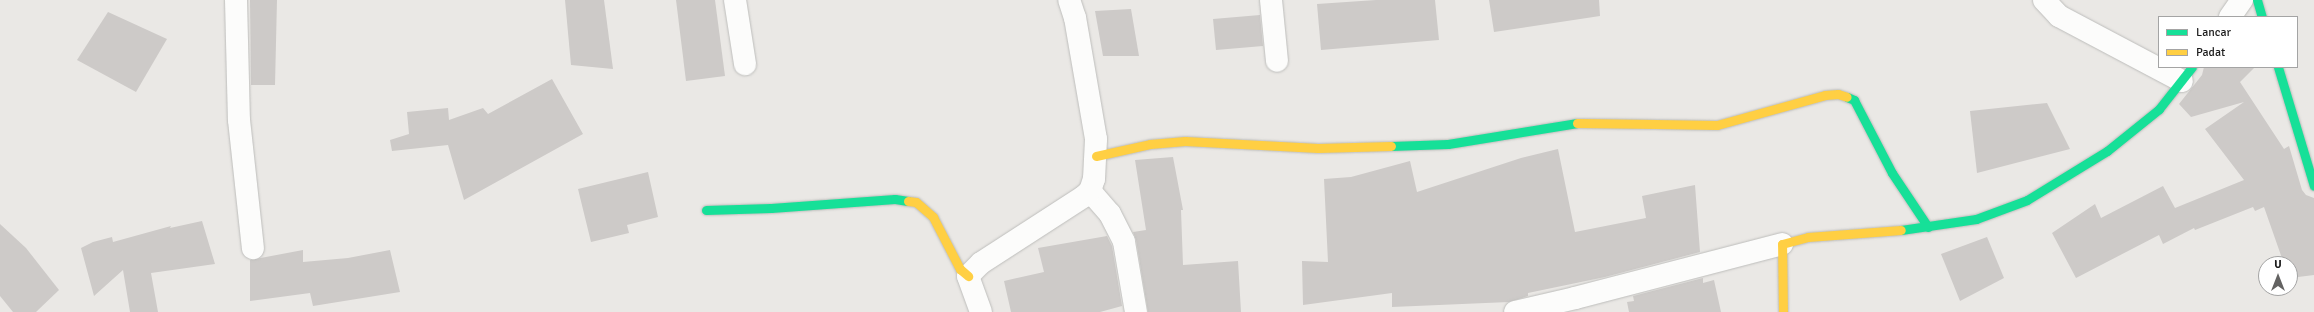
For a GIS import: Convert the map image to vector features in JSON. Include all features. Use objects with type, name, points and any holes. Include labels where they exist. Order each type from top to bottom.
[{"type":"street","points":[[236,0],[239,120],[253,248]]},
{"type":"street","points":[[735,0],[744,64]]},
{"type":"street","points":[[968,276],[981,263],[1090,191],[1094,179],[1096,139],[1075,18],[1069,0]]},
{"type":"street","points":[[1271,0],[1277,61]]},
{"type":"street","points":[[1515,312],[1575,298],[1808,237],[1928,227],[1976,219],[2027,200],[2108,150],[2159,109],[2182,81],[2059,16],[2044,0]]},
{"type":"street","points":[[2231,16],[2242,0]]},
{"type":"street","points":[[2257,0],[2262,16]]},
{"type":"street","points":[[2278,68],[2314,186]]},
{"type":"street","points":[[1096,156],[1150,144],[1185,141],[1318,148],[1448,144],[1579,123],[1717,125],[1825,95],[1838,94],[1854,100],[1892,173],[1928,227]]},
{"type":"street","points":[[1090,191],[1110,214],[1124,242],[1136,312]]},
{"type":"street","points":[[706,210],[771,208],[894,199],[916,202],[933,217],[960,269],[968,276],[981,312]]},
{"type":"street","points":[[1782,244],[1783,312]]},
{"type":"building","points":[[250,0],[277,0],[275,85],[251,85]]},
{"type":"building","points":[[565,0],[604,0],[613,69],[571,65]]},
{"type":"building","points":[[676,0],[715,0],[725,76],[686,81]]},
{"type":"building","points":[[1376,0],[1435,0],[1439,40],[1321,50],[1317,4]]},
{"type":"building","points":[[1489,0],[1599,0],[1600,16],[1494,32]]},
{"type":"building","points":[[1131,9],[1139,56],[1103,56],[1095,11]]},
{"type":"building","points":[[108,12],[167,39],[136,92],[77,60]]},
{"type":"building","points":[[1260,15],[1263,46],[1216,50],[1213,19]]},
{"type":"building","points":[[2204,68],[2254,68],[2240,82],[2284,149],[2289,146],[2302,190],[2306,195],[2314,198],[2314,275],[2298,277],[2298,256],[2281,256],[2264,207],[2255,211],[2253,207],[2195,230],[2194,228],[2163,244],[2159,235],[2076,278],[2052,233],[2095,204],[2101,218],[2163,186],[2175,208],[2244,180],[2205,129],[2244,102],[2191,117],[2179,104],[2202,75]]},
{"type":"building","points":[[552,79],[583,134],[464,200],[448,145],[392,151],[390,140],[409,134],[407,112],[448,108],[449,120],[483,108],[488,114]]},
{"type":"building","points":[[2047,103],[2070,149],[1977,173],[1970,111]]},
{"type":"building","points":[[1558,149],[1575,232],[1646,218],[1642,196],[1695,185],[1700,252],[1605,277],[1528,293],[1528,296],[1509,302],[1392,307],[1392,293],[1303,305],[1302,261],[1328,262],[1324,179],[1351,177],[1410,161],[1417,192],[1521,158]]},
{"type":"building","points":[[1173,157],[1183,210],[1181,210],[1183,265],[1238,261],[1241,312],[1148,312],[1136,240],[1133,232],[1146,230],[1135,160]]},
{"type":"building","points":[[648,172],[658,217],[627,225],[629,233],[591,242],[578,189]]},
{"type":"building","points":[[202,221],[215,264],[151,273],[158,312],[130,312],[123,270],[94,296],[81,248],[93,242],[112,237],[113,242],[171,226],[170,228]]},
{"type":"building","points":[[0,224],[26,248],[59,290],[36,312],[13,312],[0,296]]},
{"type":"building","points":[[1107,236],[1112,246],[1122,306],[1100,312],[1011,312],[1004,281],[1044,272],[1038,248]]},
{"type":"building","points":[[1987,237],[2004,278],[1960,301],[1941,254]]},
{"type":"building","points":[[303,250],[303,262],[348,258],[390,250],[400,292],[313,306],[310,293],[250,301],[250,260]]},
{"type":"building","points":[[1703,278],[1703,283],[1714,280],[1721,312],[1629,312],[1627,302],[1634,301],[1633,296]]},
{"type":"traffic: fast","points":[[2257,0],[2262,16]]},
{"type":"traffic: fast","points":[[1901,230],[1976,219],[2027,200],[2107,151],[2159,109],[2191,68]]},
{"type":"traffic: fast","points":[[2278,68],[2314,186]]},
{"type":"traffic: fast","points":[[1847,97],[1854,100],[1892,173],[1928,227]]},
{"type":"traffic: fast","points":[[1391,146],[1448,144],[1577,123]]},
{"type":"traffic: fast","points":[[706,210],[771,208],[895,199],[908,201]]},
{"type":"traffic: slow","points":[[1577,123],[1717,125],[1825,95],[1838,94],[1847,97]]},
{"type":"traffic: slow","points":[[1096,156],[1150,144],[1185,141],[1318,148],[1391,146]]},
{"type":"traffic: slow","points":[[908,201],[916,202],[933,217],[960,269],[968,276]]},
{"type":"traffic: slow","points":[[1783,312],[1782,244],[1808,237],[1901,230]]}]
